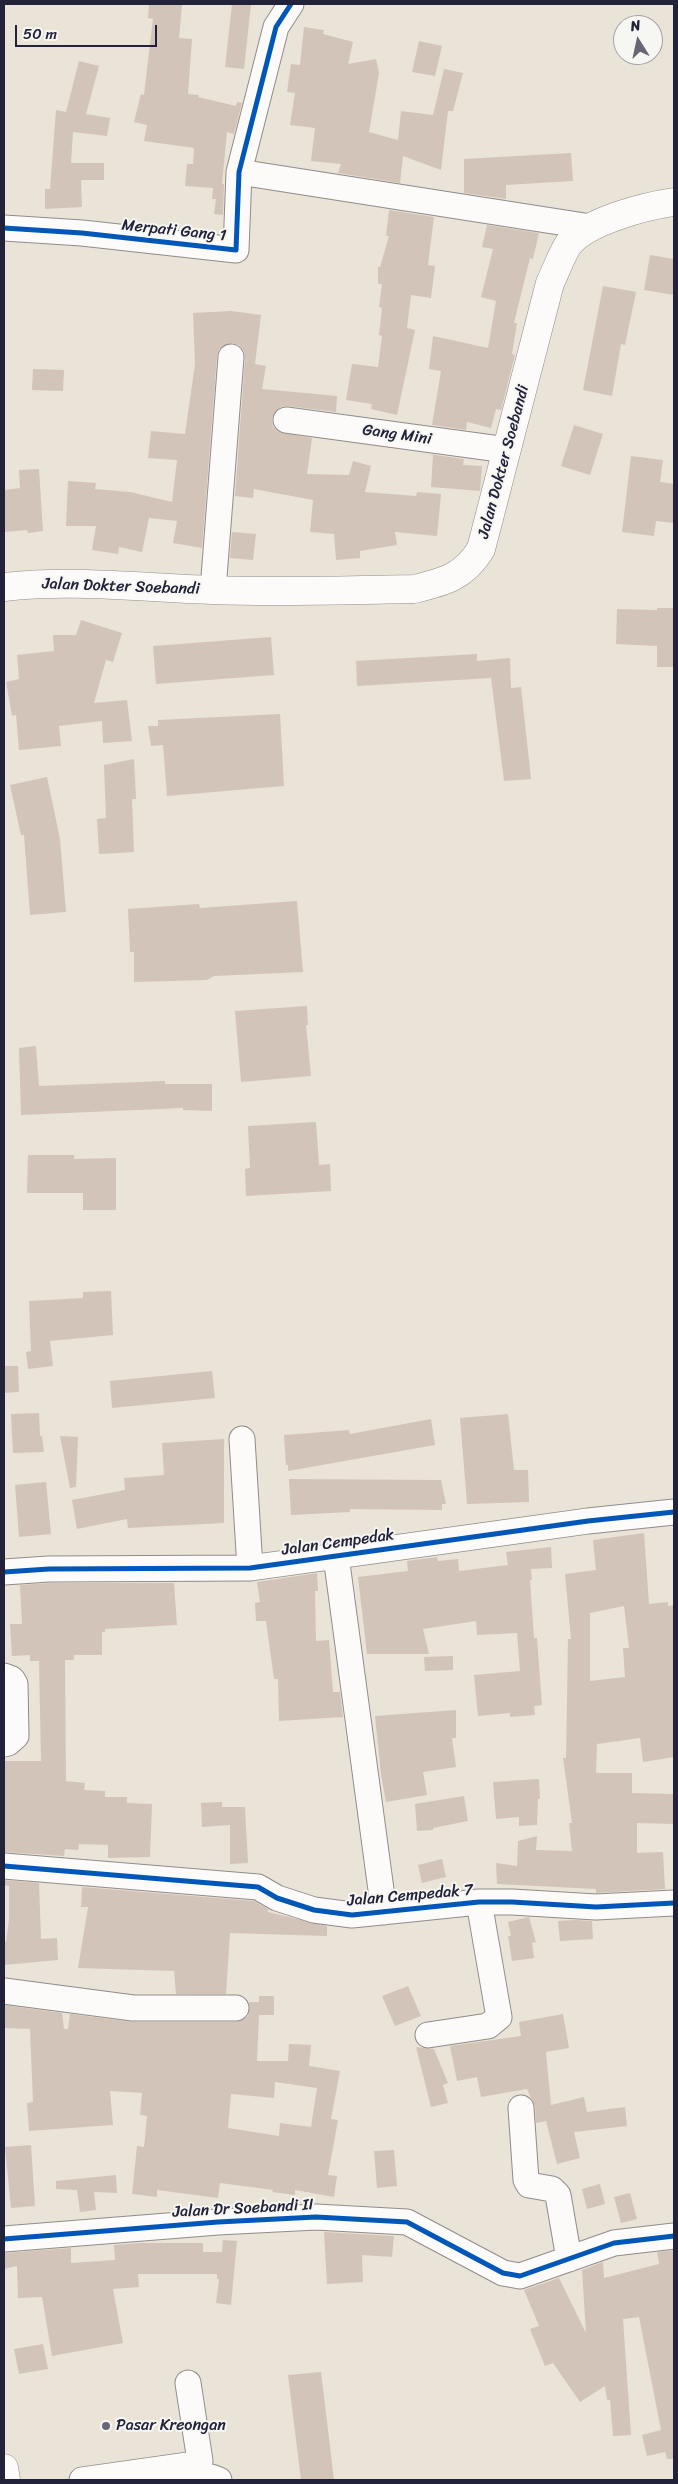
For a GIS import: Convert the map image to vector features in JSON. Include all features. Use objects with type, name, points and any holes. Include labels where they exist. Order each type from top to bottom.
[{"type":"main road","name":"Jalan Dokter Soebandi","points":[[4,587],[43,584],[130,585],[214,590],[414,589],[445,582],[471,565],[481,549],[550,283],[569,244],[591,227],[623,214],[674,202]]},
{"type":"main road","points":[[4,2468],[6,2480]]},
{"type":"street","name":"Merpati Gang 1","points":[[4,228],[82,233],[236,250],[239,172],[276,26],[291,4]]},
{"type":"street","points":[[239,172],[591,227]]},
{"type":"street","points":[[214,590],[231,357]]},
{"type":"street","name":"Gang Mini","points":[[286,420],[507,450]]},
{"type":"street","points":[[242,1438],[250,1568]]},
{"type":"street","name":"Jalan Cempedak","points":[[4,1572],[49,1569],[250,1568],[588,1521],[674,1512]]},
{"type":"street","points":[[336,1556],[384,1912]]},
{"type":"street","points":[[4,1676],[12,1679],[15,1684],[16,1736],[4,1744]]},
{"type":"street","name":"Jalan Cempedak 7","points":[[4,1866],[258,1887],[277,1898],[323,1912],[352,1915],[479,1902],[596,1907],[674,1903]]},
{"type":"street","points":[[428,2035],[488,2026],[499,2017],[479,1902]]},
{"type":"street","points":[[4,1991],[133,2008],[236,2008]]},
{"type":"street","points":[[521,2108],[526,2180],[529,2185],[552,2189],[558,2195],[569,2259]]},
{"type":"street","name":"Jalan Dr Soebandi II","points":[[4,2239],[218,2222],[316,2217],[407,2222],[512,2276],[520,2276],[614,2243],[674,2236]]},
{"type":"street","points":[[82,2480],[195,2464],[200,2461],[188,2383]]},
{"type":"street","points":[[188,2480],[211,2477],[219,2480]]},
{"type":"building","points":[[149,4],[182,5],[179,38],[192,39],[188,94],[199,95],[198,97],[236,106],[237,102],[242,103],[234,134],[227,132],[222,184],[224,184],[223,215],[214,214],[216,199],[212,199],[213,188],[185,186],[187,164],[193,164],[194,148],[144,141],[147,125],[134,122],[141,94],[144,95],[153,19],[148,18]]},
{"type":"building","points":[[232,4],[251,4],[244,69],[225,67]]},
{"type":"building","points":[[304,27],[324,30],[323,34],[353,42],[348,64],[376,59],[379,73],[369,132],[398,140],[401,111],[433,115],[444,69],[463,73],[453,111],[448,111],[441,170],[403,156],[400,183],[338,173],[341,164],[311,161],[315,128],[290,125],[295,93],[287,92],[291,64],[300,65]]},
{"type":"building","points":[[419,41],[442,46],[435,76],[412,72]]},
{"type":"building","points":[[79,61],[99,66],[86,114],[110,118],[107,136],[73,132],[71,163],[104,163],[104,180],[81,180],[82,207],[45,209],[45,189],[50,189],[56,110],[66,112]]},
{"type":"building","points":[[571,153],[573,181],[506,185],[506,199],[464,193],[464,159]]},
{"type":"building","points":[[389,210],[434,217],[428,265],[435,266],[431,298],[411,295],[407,328],[415,330],[397,415],[371,409],[372,404],[346,400],[352,364],[378,367],[382,336],[379,335],[382,308],[379,307],[382,284],[378,284],[378,267],[380,267],[389,236],[386,236]]},
{"type":"building","points":[[487,225],[539,233],[533,259],[530,258],[514,323],[517,323],[512,354],[515,355],[501,410],[496,409],[491,428],[467,422],[466,430],[432,425],[441,371],[429,369],[433,336],[488,348],[496,301],[481,297],[493,249],[482,247]]},
{"type":"building","points":[[650,255],[674,259],[674,295],[644,290]]},
{"type":"building","points":[[603,286],[636,292],[625,345],[621,344],[612,396],[583,390]]},
{"type":"building","points":[[231,311],[261,315],[255,364],[266,366],[262,389],[337,396],[336,412],[287,406],[280,407],[272,418],[273,426],[278,432],[312,438],[307,474],[349,475],[353,461],[371,466],[365,492],[416,496],[417,492],[441,494],[437,536],[395,532],[397,545],[360,551],[360,558],[336,560],[334,534],[310,532],[313,500],[254,489],[253,498],[235,496],[245,358],[244,351],[239,345],[232,343],[219,349],[217,356],[202,548],[173,543],[177,521],[149,518],[142,552],[119,547],[118,554],[92,550],[96,526],[66,526],[68,481],[96,483],[95,489],[130,492],[172,502],[177,460],[148,458],[151,431],[185,434],[195,364],[193,313]]},
{"type":"building","points":[[33,369],[64,370],[63,391],[32,390]]},
{"type":"building","points":[[574,425],[603,434],[590,475],[561,466]]},
{"type":"building","points":[[421,453],[464,459],[463,465],[482,466],[480,491],[431,487],[433,455]]},
{"type":"building","points":[[631,456],[663,460],[660,482],[674,484],[674,523],[656,521],[654,536],[622,532]]},
{"type":"building","points":[[39,469],[43,531],[28,533],[27,530],[4,532],[4,490],[20,488],[19,470]]},
{"type":"building","points":[[232,532],[256,534],[253,560],[230,558]]},
{"type":"building","points":[[657,608],[674,608],[674,667],[657,667],[657,646],[616,644],[617,609],[657,610]]},
{"type":"building","points":[[81,620],[122,633],[113,662],[106,660],[94,703],[127,700],[132,741],[103,743],[102,721],[59,726],[61,746],[19,750],[16,715],[12,716],[6,682],[19,679],[17,655],[54,651],[53,635],[76,635]]},
{"type":"building","points":[[271,637],[274,675],[156,684],[153,646]]},
{"type":"building","points":[[477,654],[477,661],[510,658],[511,688],[521,687],[531,779],[504,781],[491,678],[357,686],[356,661]]},
{"type":"building","points":[[280,714],[284,786],[167,796],[163,745],[151,746],[148,726],[158,726],[158,720]]},
{"type":"building","points":[[134,759],[136,799],[132,799],[134,852],[99,854],[97,819],[106,818],[104,765]]},
{"type":"building","points":[[47,777],[60,839],[66,912],[30,915],[24,835],[21,835],[10,785]]},
{"type":"building","points":[[297,901],[303,972],[214,976],[207,980],[134,982],[134,952],[130,952],[128,909],[199,904],[200,908]]},
{"type":"building","points":[[307,1006],[308,1025],[306,1025],[311,1076],[241,1082],[235,1011]]},
{"type":"building","points":[[36,1046],[39,1086],[165,1081],[165,1084],[212,1084],[212,1111],[183,1110],[183,1108],[21,1115],[19,1048]]},
{"type":"building","points":[[316,1122],[319,1165],[330,1164],[331,1191],[246,1196],[245,1169],[250,1168],[248,1126]]},
{"type":"building","points":[[28,1155],[74,1155],[74,1159],[116,1158],[116,1210],[83,1210],[83,1193],[27,1193]]},
{"type":"building","points":[[111,1291],[113,1335],[50,1341],[53,1366],[28,1369],[26,1352],[31,1351],[29,1301],[83,1298],[83,1292]]},
{"type":"building","points":[[4,1366],[18,1366],[19,1392],[4,1393]]},
{"type":"building","points":[[212,1371],[215,1398],[112,1408],[110,1381]]},
{"type":"building","points":[[39,1413],[40,1436],[42,1436],[44,1452],[13,1453],[11,1414]]},
{"type":"building","points":[[508,1414],[514,1470],[528,1470],[529,1502],[467,1504],[460,1418]]},
{"type":"building","points":[[431,1419],[435,1445],[288,1471],[284,1435],[349,1430],[350,1434]]},
{"type":"building","points":[[60,1436],[78,1437],[76,1487],[70,1488]]},
{"type":"building","points":[[224,1439],[224,1523],[128,1528],[127,1519],[77,1529],[72,1500],[125,1490],[124,1478],[164,1475],[162,1443]]},
{"type":"building","points":[[289,1479],[441,1480],[446,1504],[442,1504],[442,1510],[350,1509],[350,1512],[291,1515]]},
{"type":"building","points":[[46,1482],[51,1534],[19,1537],[15,1485]]},
{"type":"building","points":[[644,1533],[649,1604],[668,1602],[668,1606],[674,1605],[674,1757],[643,1762],[640,1738],[597,1744],[596,1773],[632,1773],[632,1793],[674,1794],[674,1824],[637,1823],[637,1853],[663,1852],[665,1889],[596,1893],[596,1889],[497,1884],[496,1863],[517,1866],[518,1841],[537,1836],[536,1850],[572,1851],[569,1823],[572,1823],[563,1758],[566,1758],[568,1639],[571,1639],[565,1574],[596,1570],[593,1540]],"holes":[[[624,1606],[629,1648],[623,1648],[625,1677],[590,1681],[590,1613]]]},
{"type":"building","points":[[551,1547],[552,1568],[531,1569],[534,1638],[537,1638],[542,1705],[534,1706],[535,1715],[510,1717],[510,1713],[478,1716],[474,1675],[520,1671],[517,1633],[477,1635],[476,1621],[423,1629],[429,1654],[367,1654],[358,1577],[408,1571],[407,1561],[437,1557],[438,1561],[458,1559],[459,1571],[508,1565],[506,1552]]},
{"type":"building","points":[[317,1573],[318,1591],[315,1591],[316,1641],[329,1640],[333,1692],[340,1692],[343,1717],[279,1721],[278,1679],[274,1679],[266,1621],[256,1621],[255,1603],[260,1602],[257,1582]]},
{"type":"building","points":[[50,1583],[174,1583],[177,1625],[105,1629],[105,1632],[102,1632],[102,1655],[74,1655],[74,1660],[65,1660],[66,1781],[85,1783],[84,1790],[105,1791],[105,1797],[127,1797],[127,1803],[152,1804],[150,1857],[108,1858],[108,1845],[79,1844],[78,1850],[65,1849],[64,1856],[4,1852],[4,1761],[41,1761],[39,1661],[30,1661],[30,1655],[12,1656],[10,1624],[22,1624],[20,1585]]},
{"type":"building","points":[[453,1656],[453,1670],[425,1671],[424,1657]]},
{"type":"building","points":[[456,1710],[456,1738],[452,1738],[456,1767],[423,1772],[427,1795],[386,1802],[375,1716]]},
{"type":"building","points":[[539,1779],[540,1799],[538,1799],[537,1825],[519,1826],[519,1817],[496,1819],[493,1782]]},
{"type":"building","points":[[464,1796],[468,1821],[433,1828],[433,1830],[417,1831],[415,1804]]},
{"type":"building","points":[[222,1802],[222,1807],[245,1807],[248,1863],[230,1864],[230,1825],[202,1827],[201,1803]]},
{"type":"building","points":[[442,1859],[446,1877],[422,1883],[418,1865]]},
{"type":"building","points":[[4,1880],[39,1883],[41,1939],[57,1938],[58,1960],[4,1965],[4,1942],[6,1942],[9,1920],[9,1886],[4,1885]]},
{"type":"building","points":[[82,1887],[254,1901],[268,1909],[268,1912],[327,1926],[327,1936],[230,1933],[226,1994],[176,1994],[174,1971],[78,1968],[88,1907],[81,1907]]},
{"type":"building","points":[[529,1917],[536,1942],[532,1943],[534,1958],[512,1961],[508,1936],[511,1936],[508,1922]]},
{"type":"building","points":[[558,1921],[592,1921],[593,1939],[560,1941]]},
{"type":"building","points":[[408,1986],[421,2016],[395,2026],[382,1996]]},
{"type":"building","points":[[259,1996],[274,1996],[274,2015],[259,2015],[257,2061],[288,2061],[289,2044],[311,2045],[309,2066],[340,2071],[331,2119],[338,2120],[328,2175],[337,2176],[334,2197],[295,2190],[295,2195],[220,2183],[218,2198],[157,2190],[157,2197],[132,2194],[137,2146],[144,2147],[147,2116],[140,2115],[142,2093],[110,2091],[113,2125],[29,2131],[27,2103],[33,2102],[30,2029],[4,2028],[4,2005],[62,2013],[64,2029],[68,2029],[70,2014],[133,2022],[236,2022],[248,2016],[249,2002],[259,2002]],"holes":[[[275,2082],[317,2088],[311,2127],[280,2123],[279,2136],[228,2128],[231,2094],[274,2098]]]},
{"type":"building","points":[[563,2014],[569,2048],[546,2052],[551,2105],[584,2097],[587,2112],[625,2107],[627,2126],[574,2132],[580,2158],[557,2164],[546,2121],[536,2123],[535,2107],[527,2089],[481,2097],[477,2077],[457,2081],[450,2046],[521,2036],[519,2022]]},
{"type":"building","points":[[416,2047],[434,2049],[448,2083],[443,2085],[448,2103],[431,2107]]},
{"type":"building","points":[[31,2145],[35,2206],[11,2208],[5,2147]]},
{"type":"building","points":[[394,2150],[397,2186],[377,2188],[374,2151]]},
{"type":"building","points":[[116,2175],[117,2193],[94,2192],[96,2210],[80,2212],[77,2190],[56,2189],[56,2181]]},
{"type":"building","points":[[600,2184],[605,2204],[587,2209],[582,2189]]},
{"type":"building","points":[[630,2193],[637,2219],[621,2223],[614,2197]]},
{"type":"building","points":[[324,2232],[394,2236],[392,2257],[362,2255],[363,2282],[327,2284]]},
{"type":"building","points":[[223,2240],[237,2241],[231,2305],[216,2303],[219,2279],[217,2279],[217,2274],[138,2274],[139,2287],[113,2289],[123,2343],[52,2356],[42,2297],[18,2298],[17,2266],[4,2269],[4,2253],[71,2248],[71,2263],[115,2260],[114,2245],[139,2243],[203,2243],[203,2252],[222,2252]]},
{"type":"building","points":[[674,2250],[674,2459],[667,2459],[665,2452],[647,2456],[642,2435],[661,2430],[639,2317],[623,2319],[631,2435],[613,2436],[610,2400],[607,2400],[605,2386],[580,2402],[553,2363],[545,2366],[530,2329],[539,2326],[524,2290],[559,2278],[586,2333],[582,2270],[603,2262],[604,2278],[659,2264],[657,2252]]},
{"type":"building","points":[[43,2344],[48,2369],[19,2374],[14,2349]]},
{"type":"building","points":[[321,2372],[334,2480],[301,2480],[288,2375]]},
{"type":"cycle path","points":[[4,228],[82,233],[236,250],[239,172],[276,27],[291,4]]},
{"type":"cycle path","points":[[4,1572],[49,1569],[250,1568],[588,1521],[674,1512]]},
{"type":"cycle path","points":[[4,1866],[258,1887],[277,1898],[314,1910],[352,1915],[479,1902],[596,1907],[674,1903]]},
{"type":"cycle path","points":[[4,2239],[218,2222],[316,2217],[407,2222],[503,2273],[520,2276],[614,2243],[674,2236]]},
{"type":"place","name":"Pasar Kreongan","points":[[106,2426]]}]
